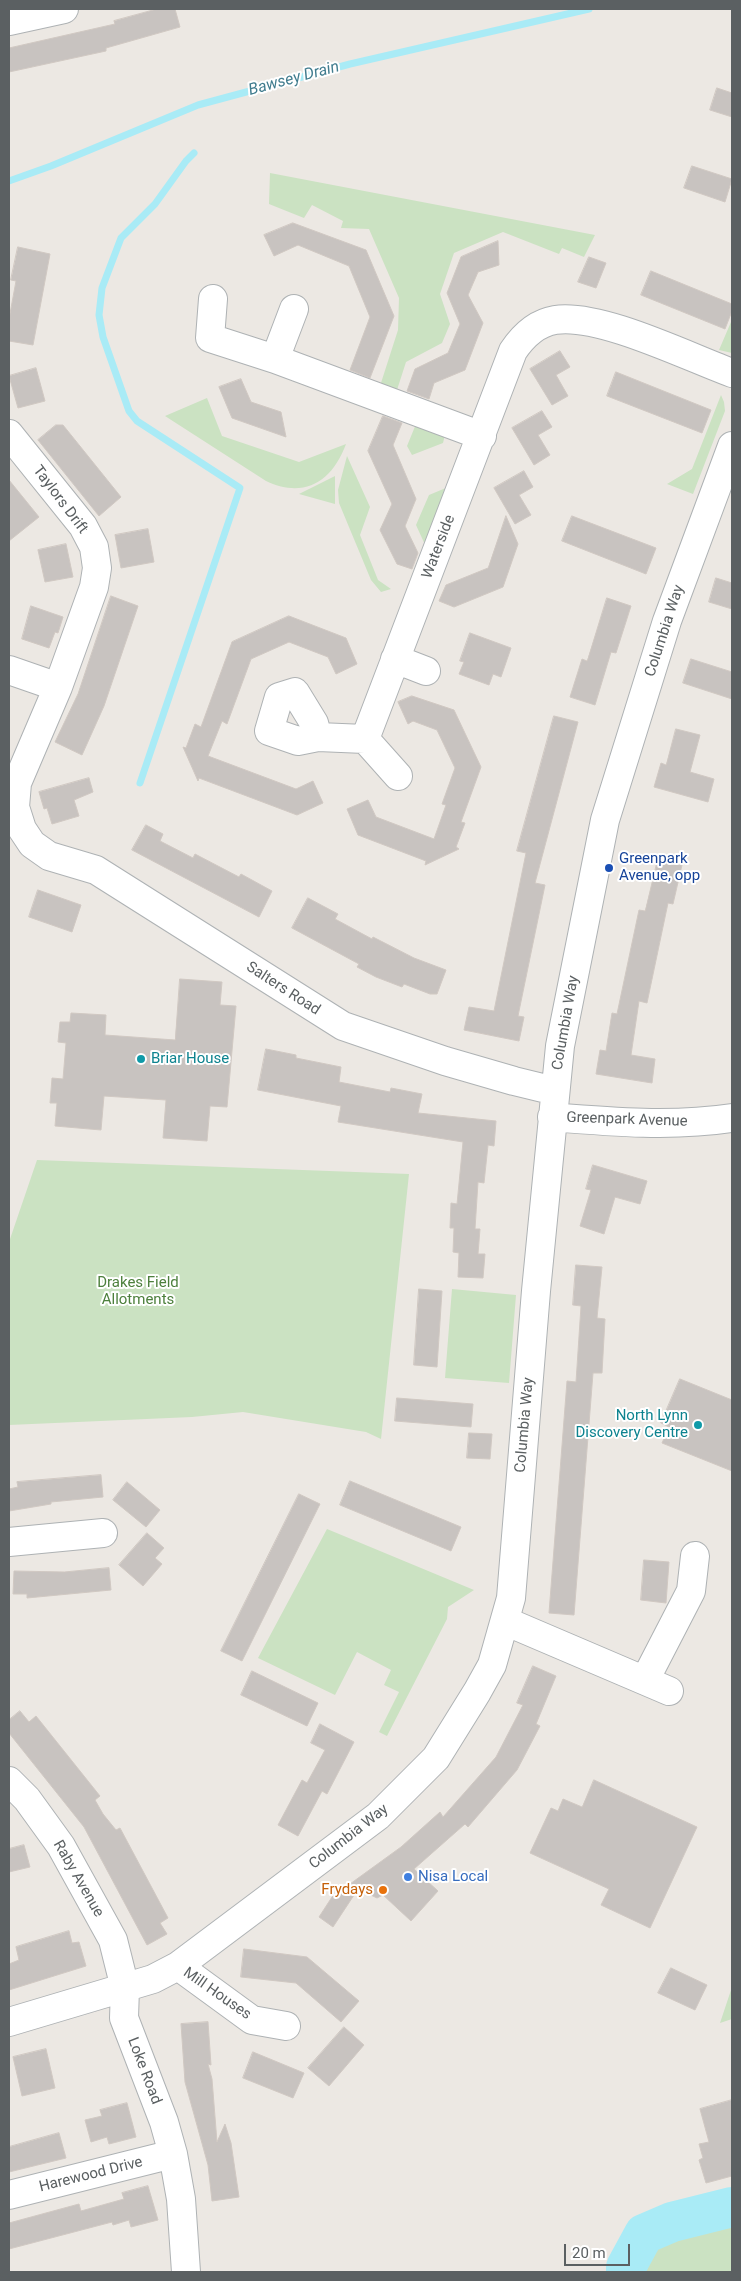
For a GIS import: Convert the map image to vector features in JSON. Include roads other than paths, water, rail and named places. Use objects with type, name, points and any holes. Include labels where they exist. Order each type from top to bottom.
[{"type":"street","points":[[9,21],[64,9]]},
{"type":"street","points":[[213,299],[210,338],[275,359],[482,436]]},
{"type":"street","points":[[275,359],[294,309]]},
{"type":"street","name":"Waterside","points":[[365,739],[513,351],[522,339],[537,327],[553,321],[585,320],[610,327],[732,373]]},
{"type":"street","name":"Taylors Drift","points":[[9,434],[82,526],[94,547],[96,568],[94,587],[58,687],[17,783],[15,807],[22,829],[32,844]]},
{"type":"street","name":"Columbia Way","points":[[125,1988],[153,1980],[178,1966],[378,1816],[408,1789],[436,1758],[492,1665],[511,1598],[553,1104],[560,1046],[605,820],[667,621],[732,446]]},
{"type":"street","points":[[395,659],[426,671]]},
{"type":"street","points":[[9,670],[58,687]]},
{"type":"street","points":[[318,736],[365,739],[398,776]]},
{"type":"street","name":"Salters Road","points":[[32,844],[49,856],[96,870],[343,1026],[445,1061],[553,1104]]},
{"type":"street","name":"Greenpark Avenue","points":[[553,1104],[643,1124],[699,1123],[732,1118]]},
{"type":"street","points":[[9,1542],[103,1533]]},
{"type":"street","points":[[505,1621],[657,1685],[692,1591],[695,1556]]},
{"type":"street","name":"Raby Avenue","points":[[15,1796],[61,1846],[113,1940],[125,1988]]},
{"type":"street","name":"Mill Houses","points":[[178,1966],[252,2020],[286,2026]]},
{"type":"street","points":[[9,2022],[125,1988]]},
{"type":"street","name":"Loke Road","points":[[125,1988],[124,2018],[164,2122],[173,2154],[181,2199],[186,2272]]},
{"type":"street","name":"Harewood Drive","points":[[9,2195],[173,2154]]},
{"type":"waterway","name":"Bawsey Drain","points":[[9,181],[51,166],[198,105],[350,64],[589,9]]},
{"type":"waterway","points":[[140,783],[240,488],[137,421],[129,411],[103,337],[99,315],[102,288],[121,238],[155,204],[194,153]]},
{"type":"waterway","points":[[626,2272],[626,2267],[644,2234],[672,2222],[732,2207]]},
{"type":"place","name":"Greenpark Avenue, opp","points":[[609,868]]},
{"type":"place","name":"Briar House","points":[[141,1059]]},
{"type":"place","name":"North Lynn Discovery Centre","points":[[698,1425]]},
{"type":"place","name":"Nisa Local","points":[[408,1877]]},
{"type":"place","name":"Frydays","points":[[383,1890]]},
{"type":"park label","name":"Drakes Field Allotments","points":[[138,1292]]}]
